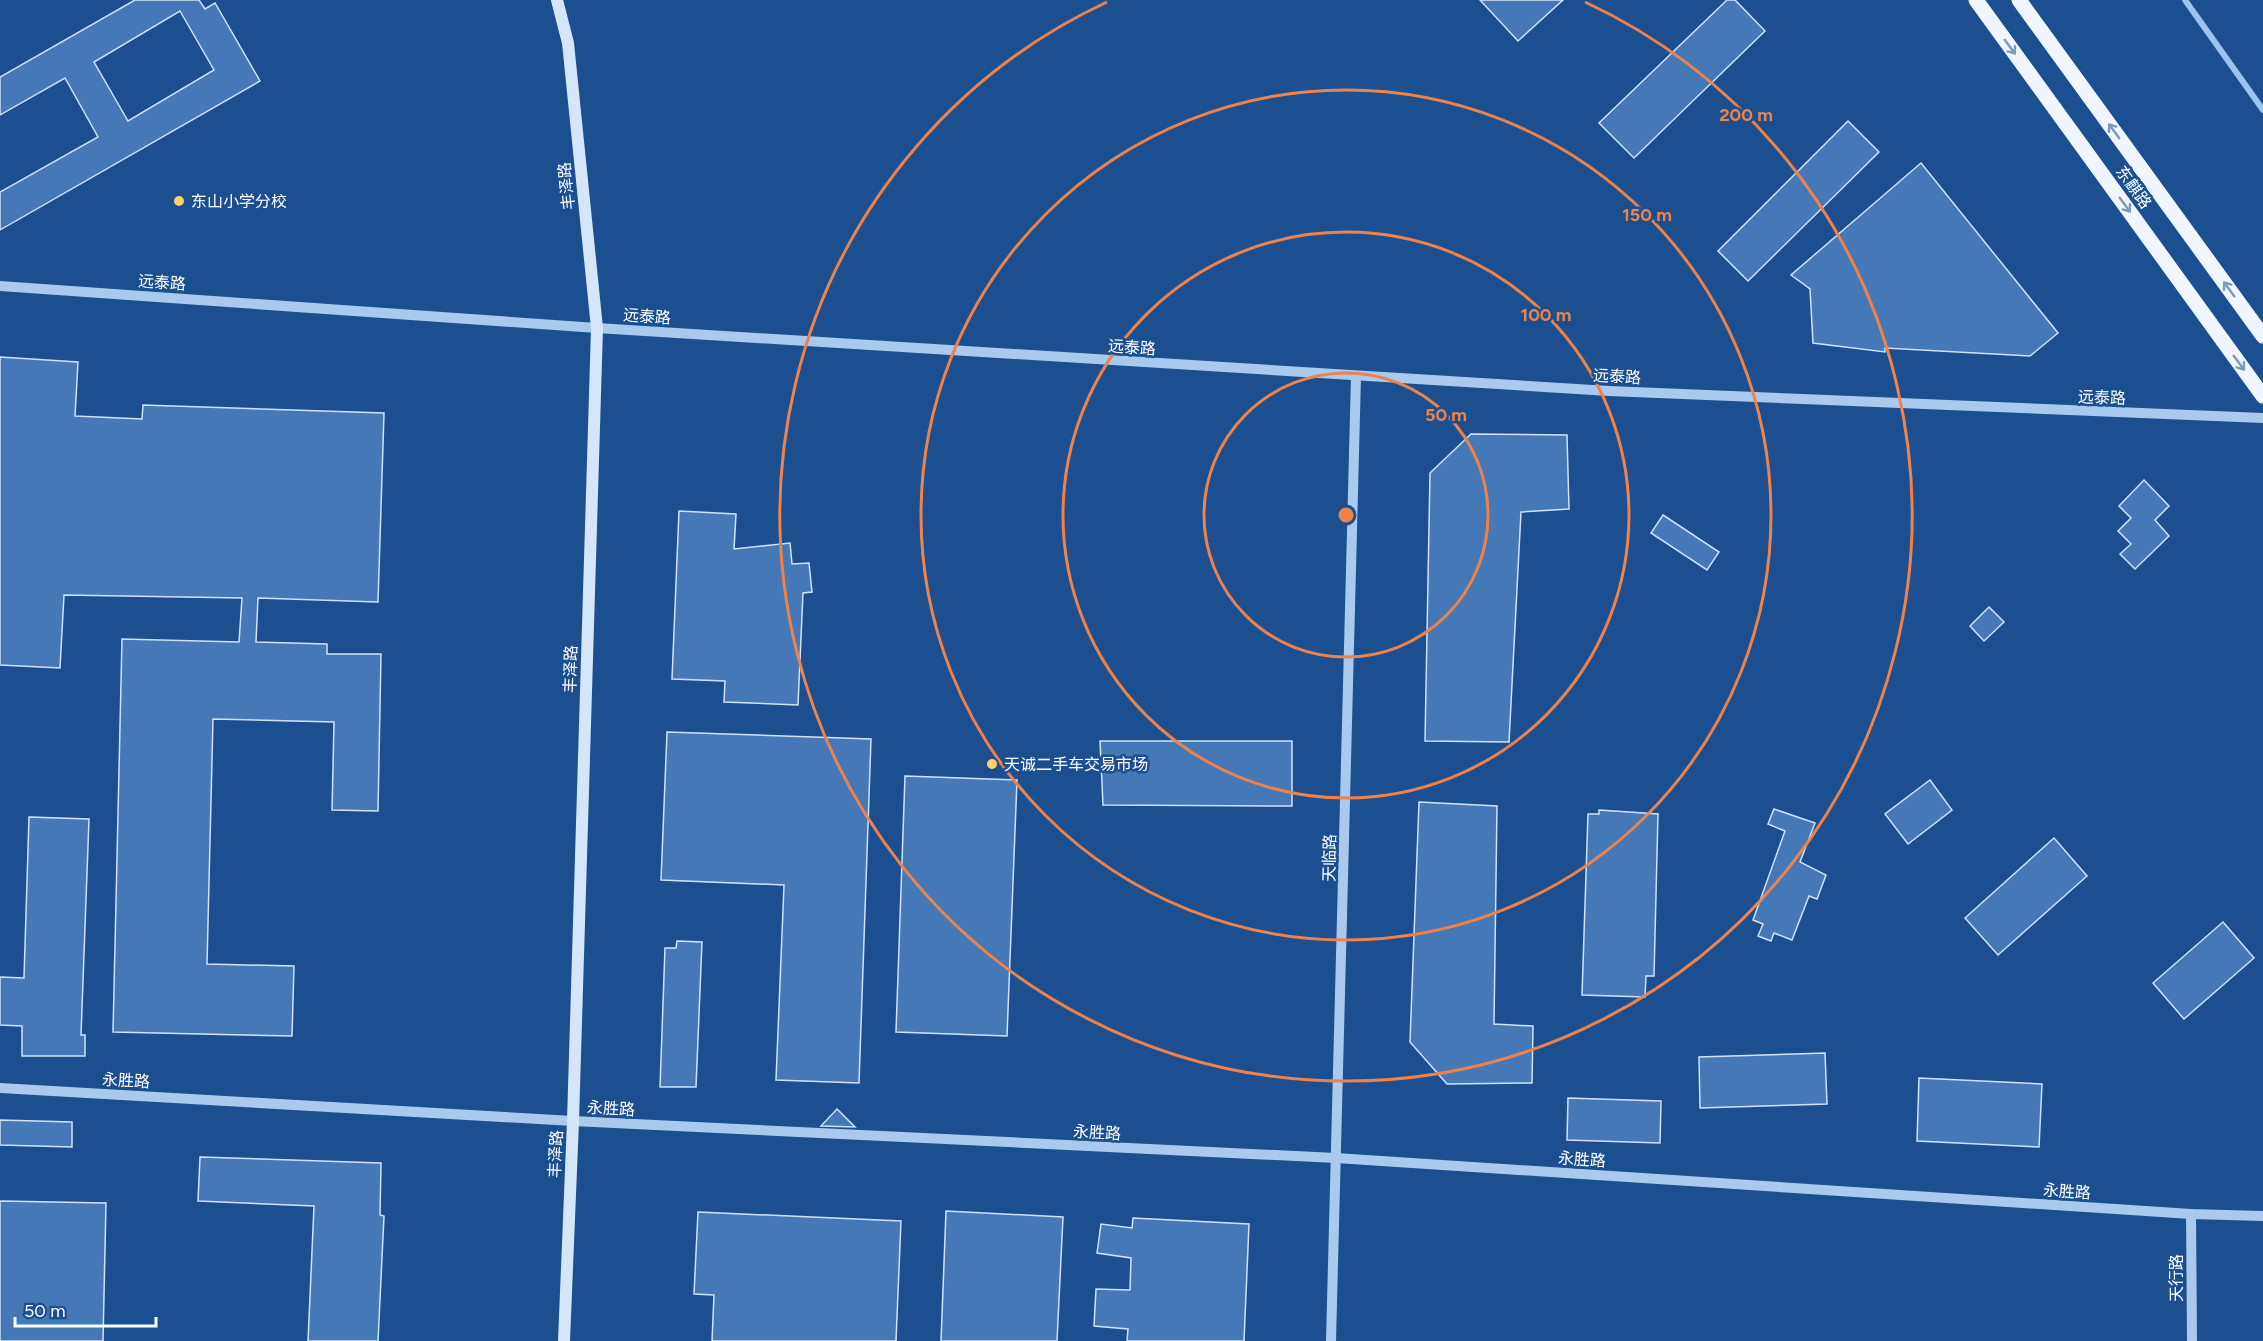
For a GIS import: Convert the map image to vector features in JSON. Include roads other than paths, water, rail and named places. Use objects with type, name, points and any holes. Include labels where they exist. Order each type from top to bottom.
[{"type":"main road","name":"丰泽路","points":[[557,0],[568,43],[597,328],[573,1121],[564,1341]]},
{"type":"main road","name":"东麒路","points":[[1976,0],[2263,396]]},
{"type":"main road","name":"东麒路","points":[[2019,0],[2263,336]]},
{"type":"street","name":"远泰路","points":[[0,286],[597,328],[1609,391],[2263,418]]},
{"type":"street","name":"天临路","points":[[1331,1341],[1356,376]]},
{"type":"street","name":"永胜路","points":[[0,1088],[573,1121],[1336,1158],[2191,1214],[2263,1216]]},
{"type":"street","name":"天行路","points":[[2191,1214],[2192,1341]]},
{"type":"waterway","points":[[2185,0],[2263,110]]},
{"type":"place","name":"东山小学分校","points":[[179,201]]},
{"type":"place","name":"天诚二手车交易市场","points":[[992,764]]}]
